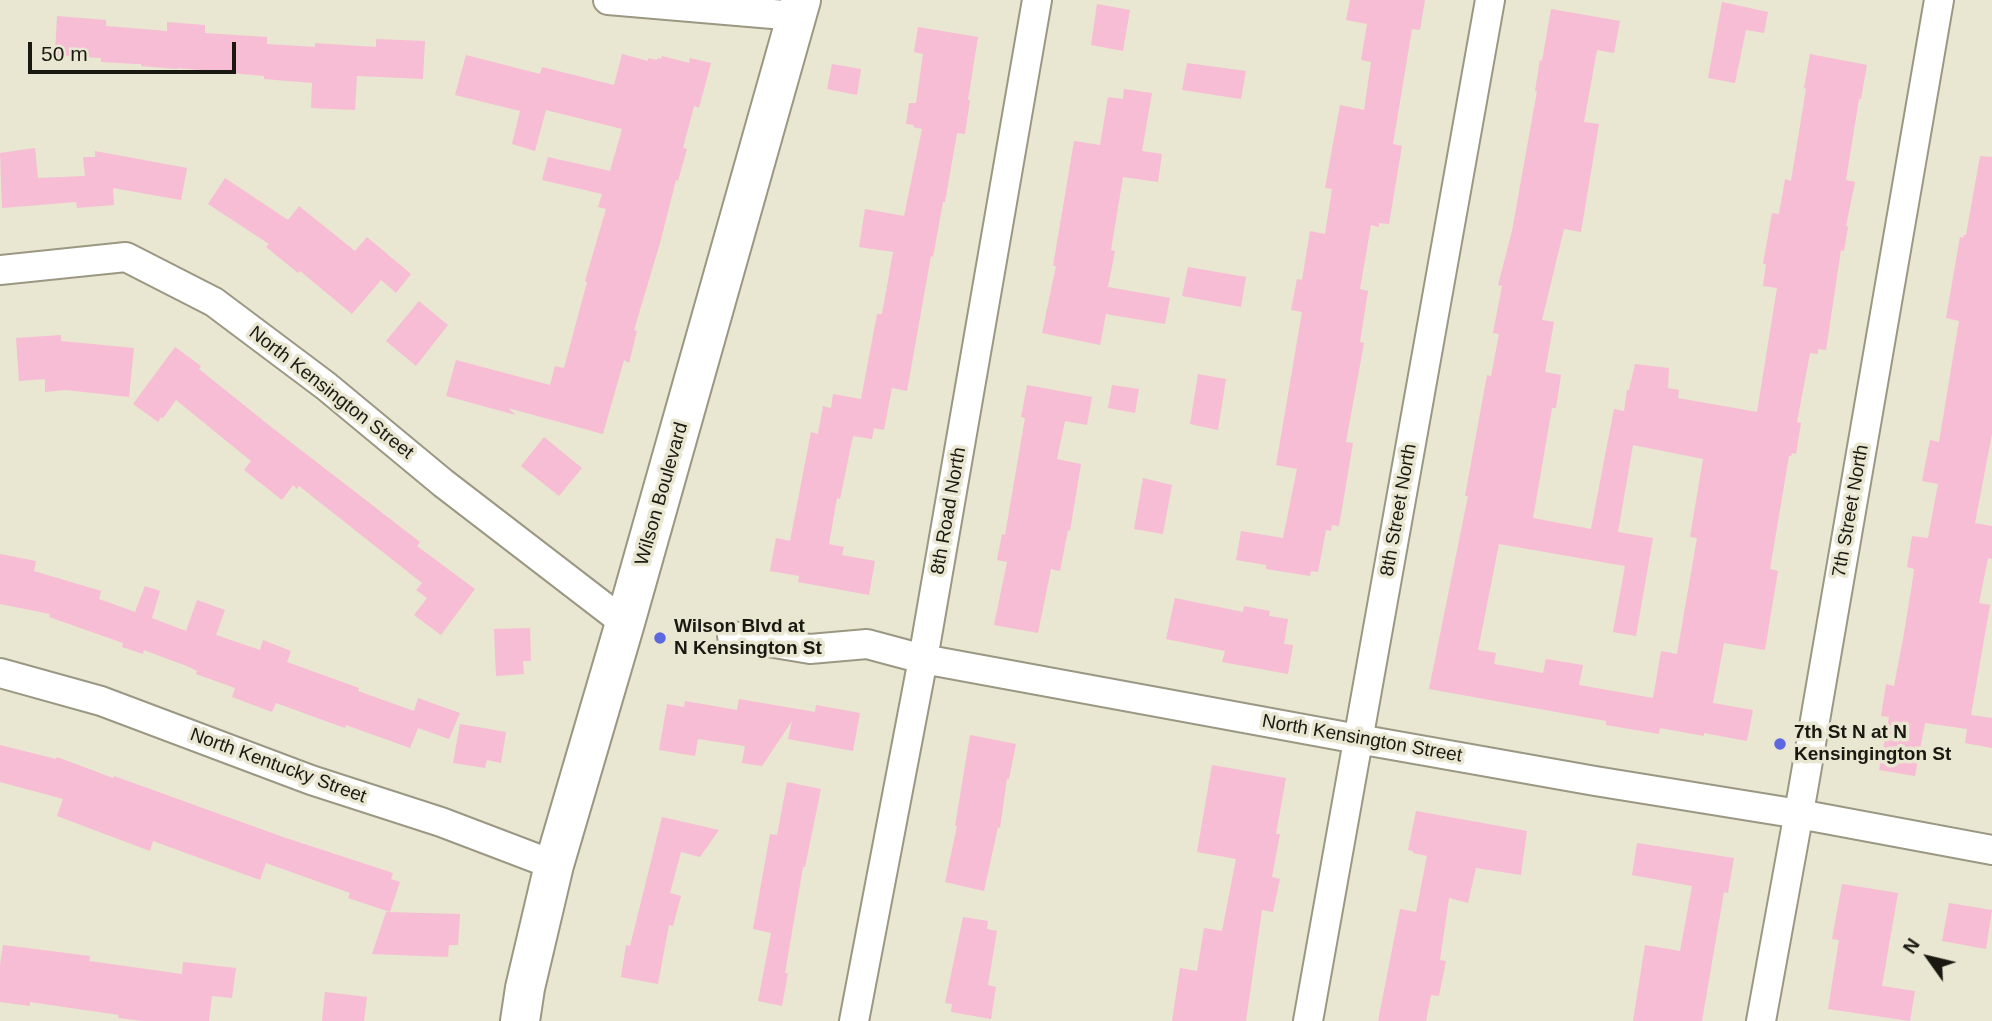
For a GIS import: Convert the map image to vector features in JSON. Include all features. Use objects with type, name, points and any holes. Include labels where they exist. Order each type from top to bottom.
[{"type":"main road","name":"Wilson Boulevard","points":[[519,1010],[554,865],[799,8]]},
{"type":"street","points":[[608,0],[799,8]]},
{"type":"street","name":"8th Road North","points":[[854,1021],[923,659],[1037,0]]},
{"type":"street","name":"8th Street North","points":[[1308,1021],[1490,0]]},
{"type":"street","name":"7th Street North","points":[[1761,1021],[1940,0]]},
{"type":"street","name":"North Kensington Street","points":[[0,270],[127,257],[214,302],[326,386],[443,483],[625,624]]},
{"type":"street","name":"North Kensington Street","points":[[732,636],[810,649],[867,644],[923,659],[1358,739],[1799,814],[1992,850]]},
{"type":"street","name":"North Kentucky Street","points":[[0,673],[101,701],[311,780],[441,822],[554,865]]},
{"type":"building","points":[[1350,0],[1425,0],[1420,30],[1412,29],[1393,144],[1402,146],[1389,224],[1379,223],[1379,227],[1371,225],[1360,289],[1368,291],[1360,342],[1364,343],[1346,442],[1353,443],[1339,526],[1332,525],[1331,531],[1326,530],[1318,572],[1311,571],[1310,576],[1266,569],[1266,565],[1236,560],[1241,531],[1283,538],[1297,469],[1276,465],[1302,312],[1291,310],[1297,279],[1302,280],[1310,231],[1325,234],[1332,189],[1325,188],[1340,105],[1364,110],[1371,62],[1361,60],[1367,24],[1346,20]]},
{"type":"building","points":[[1722,2],[1768,12],[1764,33],[1746,30],[1735,83],[1708,78]]},
{"type":"building","points":[[1097,4],[1130,10],[1123,51],[1091,45]]},
{"type":"building","points":[[1551,9],[1620,21],[1614,53],[1597,50],[1584,122],[1599,124],[1581,232],[1564,229],[1542,320],[1554,322],[1545,372],[1561,375],[1556,408],[1552,408],[1533,518],[1591,529],[1614,409],[1624,411],[1635,364],[1669,368],[1668,388],[1679,390],[1678,398],[1757,412],[1777,288],[1763,286],[1766,264],[1763,264],[1772,213],[1779,214],[1785,179],[1791,181],[1810,54],[1867,65],[1846,180],[1855,182],[1844,251],[1841,250],[1826,350],[1818,349],[1818,354],[1810,353],[1797,422],[1801,423],[1796,454],[1789,456],[1770,569],[1778,571],[1765,650],[1724,643],[1713,703],[1753,710],[1747,741],[1660,728],[1659,734],[1606,725],[1606,721],[1429,689],[1468,496],[1465,496],[1487,375],[1491,376],[1499,334],[1493,333],[1502,286],[1498,285],[1512,231],[1540,60],[1542,61]],"holes":[[[1633,445],[1703,459],[1690,537],[1697,538],[1677,654],[1661,651],[1653,698],[1579,685],[1583,665],[1546,659],[1543,673],[1494,664],[1496,653],[1478,650],[1499,544],[1625,566],[1613,632],[1636,636],[1653,538],[1618,532]]]},
{"type":"building","points":[[57,16],[106,20],[106,26],[167,31],[167,22],[205,25],[205,33],[267,37],[267,44],[315,47],[315,43],[376,47],[376,39],[425,41],[423,79],[357,76],[355,110],[311,108],[312,83],[55,55]]},
{"type":"building","points":[[918,27],[978,37],[965,134],[957,133],[945,202],[933,257],[931,256],[907,391],[892,388],[884,430],[874,428],[872,439],[853,436],[840,499],[837,498],[829,544],[844,547],[842,555],[875,561],[869,595],[798,582],[799,576],[770,571],[776,538],[790,541],[811,432],[818,434],[823,406],[831,408],[833,394],[861,399],[877,314],[882,314],[893,252],[859,247],[865,209],[904,216],[922,129],[906,124],[909,103],[916,103],[923,54],[914,52]]},
{"type":"building","points":[[622,54],[648,61],[648,58],[657,60],[662,56],[689,63],[690,58],[711,63],[699,108],[694,106],[683,148],[687,149],[634,330],[637,331],[629,363],[624,360],[603,434],[508,408],[516,415],[446,396],[456,360],[550,385],[555,366],[564,368],[606,209],[598,207],[602,194],[542,180],[548,157],[610,171],[622,129],[546,110],[535,151],[512,144],[520,111],[455,95],[466,55],[540,74],[542,67],[614,85]]},
{"type":"building","points":[[1187,63],[1246,71],[1241,99],[1182,90]]},
{"type":"building","points":[[832,64],[861,69],[857,95],[827,89]]},
{"type":"building","points":[[1124,89],[1152,93],[1142,151],[1162,154],[1158,182],[1123,177],[1108,287],[1170,298],[1165,324],[1106,314],[1100,345],[1042,333],[1056,266],[1053,266],[1074,141],[1100,145],[1108,97],[1123,99]]},
{"type":"building","points":[[35,148],[38,178],[85,176],[83,157],[95,157],[95,151],[187,168],[181,200],[113,188],[114,205],[77,208],[76,202],[2,208],[0,153]]},
{"type":"building","points":[[1980,156],[1992,157],[1992,434],[1975,523],[1992,526],[1992,559],[1988,558],[1979,603],[1990,605],[1971,715],[1992,718],[1992,748],[1965,743],[1967,729],[1925,723],[1915,776],[1879,770],[1889,717],[1881,716],[1886,684],[1894,686],[1903,639],[1914,569],[1907,567],[1912,536],[1928,538],[1938,484],[1922,481],[1930,440],[1939,442],[1959,321],[1946,318],[1960,237],[1966,235]]},
{"type":"building","points":[[225,178],[288,220],[299,206],[355,251],[367,237],[411,274],[396,293],[381,280],[352,314],[266,247],[269,244],[208,204]]},
{"type":"building","points":[[1188,267],[1246,277],[1241,307],[1182,296]]},
{"type":"building","points":[[419,301],[448,325],[416,366],[386,341]]},
{"type":"building","points":[[61,335],[61,341],[134,348],[129,397],[66,390],[45,392],[45,379],[19,381],[16,338]]},
{"type":"building","points":[[175,347],[275,430],[420,542],[417,546],[475,589],[441,635],[414,615],[427,598],[416,590],[422,583],[299,486],[297,489],[293,485],[282,500],[244,470],[251,461],[176,400],[158,422],[133,404]]},
{"type":"building","points":[[1198,374],[1226,379],[1218,430],[1190,424]]},
{"type":"building","points":[[1027,385],[1092,397],[1087,425],[1065,421],[1057,459],[1081,464],[1070,531],[1068,530],[1060,571],[1051,569],[1038,633],[994,625],[1007,562],[997,560],[1002,534],[1005,535],[1025,418],[1021,417]]},
{"type":"building","points":[[1112,385],[1139,389],[1135,413],[1108,408]]},
{"type":"building","points":[[544,437],[582,468],[559,496],[521,466]]},
{"type":"building","points":[[1143,478],[1172,485],[1163,534],[1134,529]]},
{"type":"building","points":[[0,554],[36,561],[34,571],[101,591],[99,599],[135,612],[145,586],[160,591],[152,618],[186,631],[197,600],[225,610],[216,635],[260,650],[263,640],[291,651],[287,662],[414,711],[418,698],[460,713],[449,739],[418,728],[410,748],[276,703],[272,712],[232,697],[235,688],[196,674],[197,671],[189,667],[144,650],[143,654],[122,647],[123,643],[49,617],[50,614],[0,604]]},
{"type":"building","points":[[1175,598],[1243,612],[1244,606],[1270,611],[1269,616],[1288,619],[1284,644],[1293,645],[1288,674],[1222,662],[1225,651],[1166,639]]},
{"type":"building","points":[[530,628],[531,661],[523,661],[524,674],[496,676],[494,629]]},
{"type":"building","points":[[739,699],[815,712],[816,705],[860,713],[853,751],[788,739],[792,721],[762,766],[742,763],[745,746],[698,739],[695,756],[659,750],[667,704],[684,707],[685,701],[737,710]]},
{"type":"building","points":[[460,724],[506,732],[501,763],[487,760],[485,768],[453,763]]},
{"type":"building","points":[[970,735],[1016,744],[1007,779],[1000,828],[998,827],[984,891],[945,882],[957,826]]},
{"type":"building","points":[[0,745],[56,759],[57,757],[393,873],[391,879],[400,882],[390,912],[348,898],[350,893],[266,863],[260,880],[153,841],[150,851],[57,816],[63,799],[0,782]]},
{"type":"building","points":[[1212,765],[1286,778],[1272,877],[1280,879],[1273,912],[1262,910],[1246,1021],[1172,1021],[1180,968],[1197,971],[1204,928],[1222,931],[1236,859],[1197,852]]},
{"type":"building","points":[[787,782],[821,789],[803,867],[782,1006],[758,1001],[771,933],[753,929],[770,834],[777,835]]},
{"type":"building","points":[[1416,811],[1527,831],[1521,875],[1476,868],[1468,903],[1449,898],[1440,960],[1446,961],[1439,996],[1431,995],[1426,1021],[1378,1021],[1400,909],[1416,912],[1427,856],[1408,850]]},
{"type":"building","points":[[662,817],[719,830],[700,857],[681,852],[670,893],[681,896],[673,926],[669,925],[658,984],[621,977],[626,945],[630,946]]},
{"type":"building","points":[[1637,843],[1734,858],[1728,893],[1724,892],[1702,1021],[1633,1021],[1645,945],[1680,951],[1692,886],[1632,875]]},
{"type":"building","points":[[1842,884],[1898,893],[1882,986],[1915,991],[1910,1021],[1828,1009],[1839,940],[1832,939]]},
{"type":"building","points":[[1949,903],[1992,910],[1986,949],[1942,941]]},
{"type":"building","points":[[386,912],[460,914],[458,945],[449,945],[448,957],[372,954]]},
{"type":"building","points":[[963,917],[988,921],[987,929],[997,931],[988,985],[996,987],[991,1019],[951,1012],[952,1004],[945,1003]]},
{"type":"building","points":[[3,945],[90,956],[89,961],[182,974],[183,962],[236,968],[232,998],[212,996],[209,1021],[143,1021],[30,1002],[30,1006],[0,1002]]},
{"type":"building","points":[[325,992],[367,997],[364,1021],[322,1021]]},
{"type":"place","name":"Wilson Blvd at N Kensington St","points":[[660,638]]},
{"type":"place","name":"7th St N at N Kensingington St","points":[[1780,744]]}]
